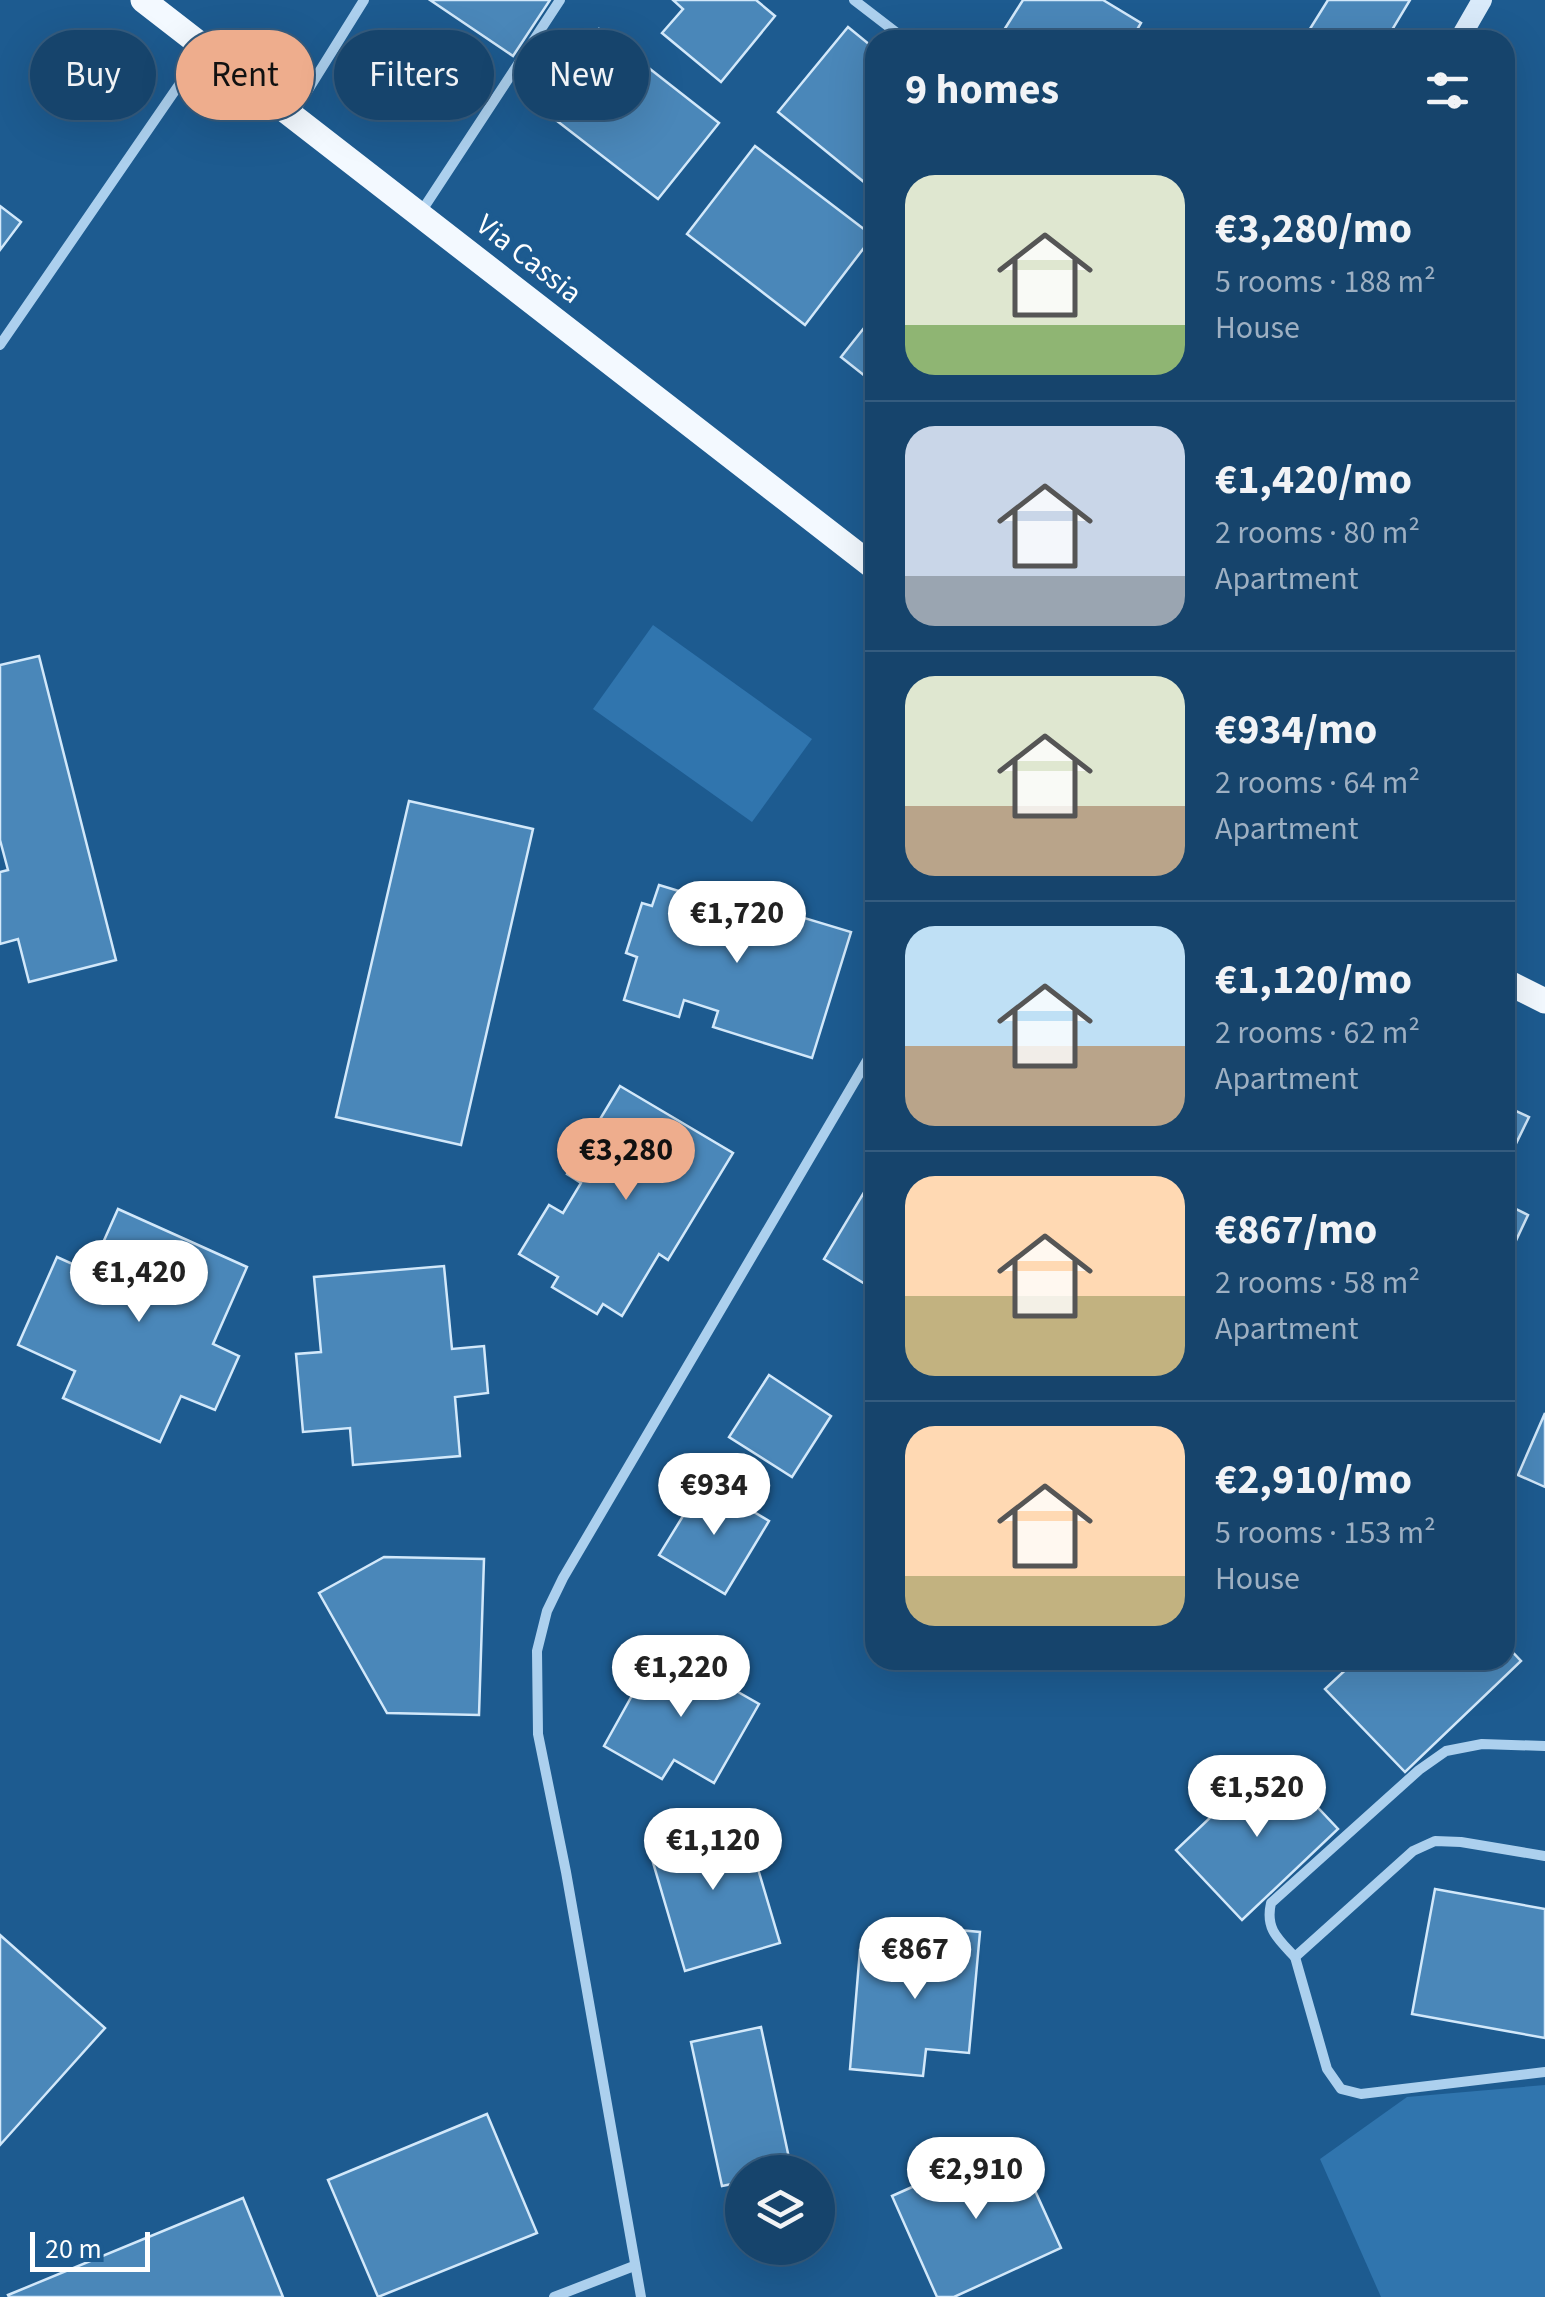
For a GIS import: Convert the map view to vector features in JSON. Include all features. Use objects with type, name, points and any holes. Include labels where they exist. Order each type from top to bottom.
[{"type":"main road","name":"Via Cassia","points":[[143,0],[183,30]]},
{"type":"main road","name":"Via Cassia","points":[[299,120],[865,560]]},
{"type":"main road","points":[[1515,986],[1545,1001]]},
{"type":"street","points":[[314,81],[364,0]]},
{"type":"street","points":[[419,215],[560,0]]},
{"type":"street","points":[[854,0],[893,30]]},
{"type":"street","points":[[1465,30],[1482,0]]},
{"type":"street","points":[[0,345],[176,88]]},
{"type":"street","points":[[641,2297],[538,1734],[534,1674],[540,1631],[563,1578],[865,1064]]},
{"type":"street","points":[[1545,1746],[1482,1744],[1446,1751],[1419,1770],[1271,1903],[1267,1919],[1273,1934],[1295,1957],[1327,2070],[1340,2089],[1360,2094],[1545,2072]]},
{"type":"street","points":[[1295,1957],[1413,1851],[1435,1841],[1545,1856]]},
{"type":"street","points":[[554,2297],[634,2266]]},
{"type":"shaded area","points":[[653,625],[812,739],[752,822],[593,709]]},
{"type":"shaded area","points":[[1545,2085],[1545,2297],[1381,2297],[1320,2159],[1407,2097]]},
{"type":"building","points":[[430,0],[550,0],[530,30],[514,30],[513,56],[494,43],[494,30],[474,30]]},
{"type":"building","points":[[673,0],[756,0],[775,16],[721,82],[662,33],[683,9]]},
{"type":"building","points":[[1023,0],[1103,0],[1141,23],[1137,30],[1004,30]]},
{"type":"building","points":[[1328,0],[1410,0],[1392,30],[1309,30]]},
{"type":"building","points":[[848,27],[865,41],[865,183],[778,112]]},
{"type":"building","points":[[649,68],[719,123],[658,199],[556,120],[649,120]]},
{"type":"building","points":[[755,146],[865,230],[865,246],[805,325],[687,234]]},
{"type":"building","points":[[0,206],[21,222],[0,250]]},
{"type":"building","points":[[865,327],[865,376],[841,357]]},
{"type":"building","points":[[39,656],[116,960],[29,982],[18,939],[0,944],[0,872],[8,870],[0,840],[0,665]]},
{"type":"building","points":[[409,801],[533,829],[461,1145],[336,1117]]},
{"type":"building","points":[[659,885],[728,906],[731,896],[851,932],[812,1058],[713,1027],[718,1011],[684,1000],[679,1017],[624,1000],[637,957],[626,953],[642,903],[652,906]]},
{"type":"building","points":[[620,1086],[733,1153],[668,1260],[659,1254],[622,1316],[603,1304],[597,1314],[552,1287],[558,1277],[519,1254],[549,1205],[563,1213],[581,1183],[567,1174]]},
{"type":"building","points":[[1515,1111],[1529,1117],[1515,1146]]},
{"type":"building","points":[[865,1191],[865,1284],[824,1259]]},
{"type":"building","points":[[1515,1208],[1528,1215],[1515,1243]]},
{"type":"building","points":[[118,1209],[247,1267],[213,1344],[239,1356],[215,1410],[181,1396],[160,1442],[63,1398],[75,1371],[18,1345],[57,1257],[90,1272]]},
{"type":"building","points":[[444,1266],[452,1349],[484,1346],[488,1393],[455,1397],[460,1456],[353,1465],[350,1428],[303,1432],[296,1354],[321,1352],[314,1277]]},
{"type":"building","points":[[769,1375],[831,1416],[792,1477],[729,1437]]},
{"type":"building","points":[[1545,1413],[1545,1487],[1518,1475]]},
{"type":"building","points":[[704,1482],[769,1521],[725,1594],[659,1555]]},
{"type":"building","points":[[384,1557],[484,1559],[479,1715],[387,1713],[319,1593]]},
{"type":"building","points":[[659,1647],[759,1704],[714,1783],[674,1760],[662,1779],[604,1746]]},
{"type":"building","points":[[1345,1670],[1512,1670],[1405,1772],[1325,1689]]},
{"type":"building","points":[[1272,1759],[1338,1829],[1242,1920],[1176,1850]]},
{"type":"building","points":[[742,1815],[780,1943],[685,1971],[647,1842]]},
{"type":"building","points":[[1435,1889],[1545,1909],[1545,2038],[1412,2014]]},
{"type":"building","points":[[913,1926],[980,1932],[969,2053],[926,2049],[923,2076],[850,2069],[860,1950],[911,1954]]},
{"type":"building","points":[[0,1935],[105,2028],[0,2145]]},
{"type":"building","points":[[761,2027],[788,2155],[725,2155],[722,2186],[691,2042]]},
{"type":"building","points":[[487,2114],[537,2233],[378,2297],[328,2180]]},
{"type":"building","points":[[1013,2142],[1061,2248],[954,2297],[937,2297],[892,2196]]},
{"type":"building","points":[[243,2198],[283,2297],[8,2295]]}]
